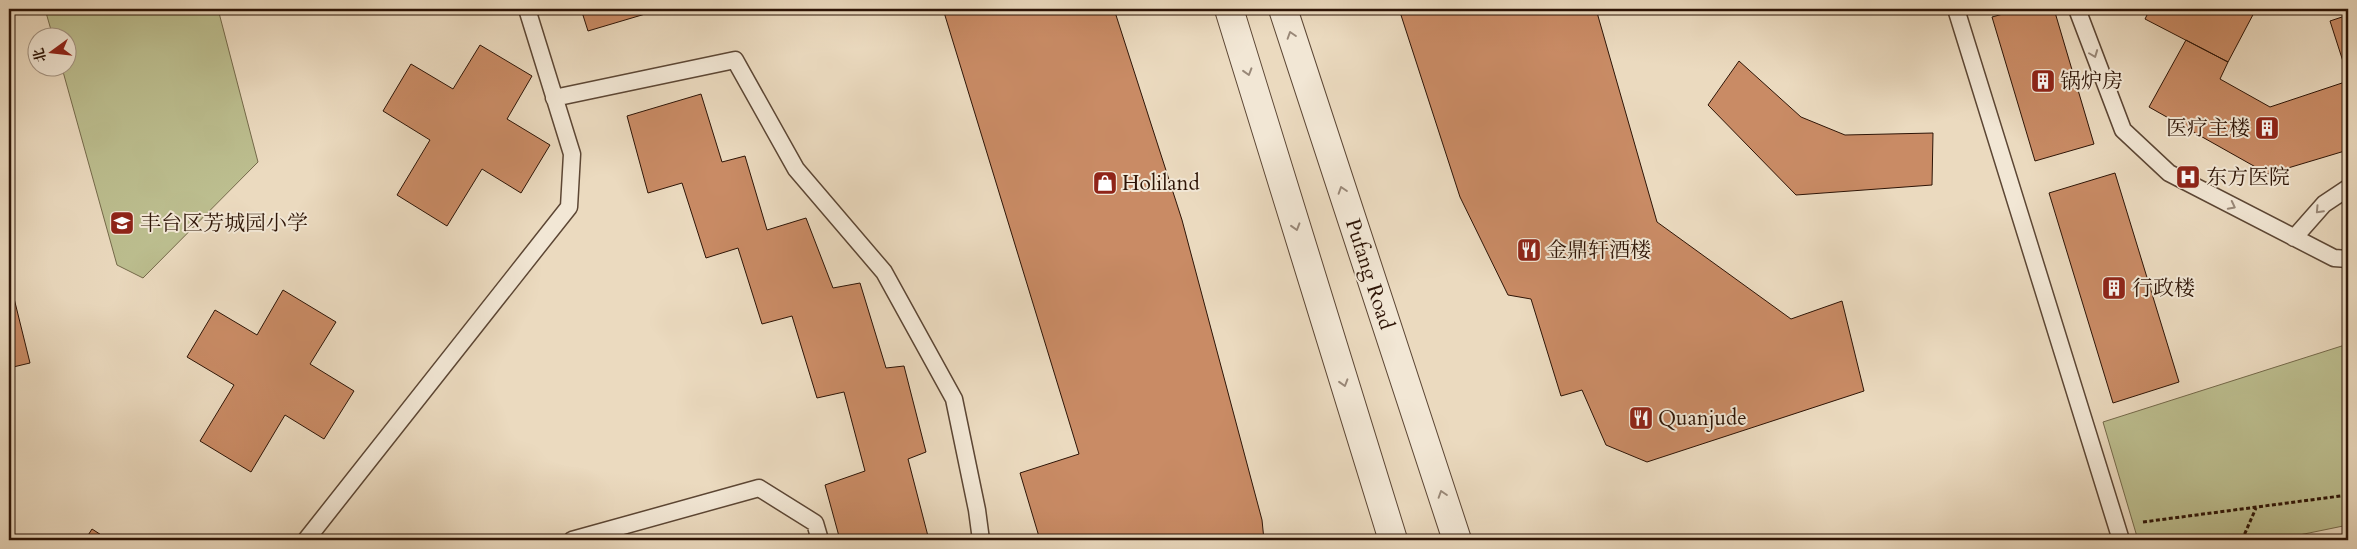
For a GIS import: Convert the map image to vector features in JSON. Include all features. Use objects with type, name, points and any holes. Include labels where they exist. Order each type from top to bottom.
[{"type":"street","points":[[1228,9],[1393,540]]},
{"type":"street","name":"Pufang Road","points":[[1283,9],[1457,540]]},
{"type":"lane","points":[[306,540],[569,207],[572,154],[527,9]]},
{"type":"lane","points":[[1956,9],[2120,540]]},
{"type":"lane","points":[[2077,9],[2123,130],[2169,173],[2334,258],[2348,260]]},
{"type":"lane","points":[[2084,26],[2094,9]]},
{"type":"lane","points":[[554,98],[735,60],[796,169],[884,272],[954,399],[977,510],[981,540]]},
{"type":"lane","points":[[2294,238],[2324,204],[2348,188]]},
{"type":"lane","points":[[572,540],[759,488],[815,523],[820,540]]},
{"type":"path","points":[[2136,523],[2348,495]]},
{"type":"path","points":[[2242,540],[2256,507]]},
{"type":"green space","points":[[45,9],[218,9],[258,162],[143,278],[117,265],[65,78],[78,78],[78,28],[50,28]]},
{"type":"green space","points":[[2348,344],[2348,525],[2275,540],[2138,540],[2103,422]]},
{"type":"building","points":[[581,9],[662,9],[588,31]]},
{"type":"building","points":[[943,9],[1114,9],[1182,220],[1262,520],[1264,540],[1040,540],[1020,473],[1079,454]]},
{"type":"building","points":[[1399,9],[1596,9],[1657,222],[1791,319],[1842,301],[1864,391],[1647,462],[1606,445],[1582,390],[1561,396],[1531,299],[1508,295],[1460,197]]},
{"type":"building","name":"锅炉房","points":[[2021,9],[2054,9],[2094,144],[2035,161],[1992,17]]},
{"type":"building","name":"医疗主楼","points":[[2150,9],[2256,9],[2228,62],[2145,19]]},
{"type":"building","points":[[2348,15],[2348,77],[2330,21]]},
{"type":"building","name":"医疗主楼","points":[[2186,40],[2228,62],[2220,79],[2270,107],[2348,81],[2348,150],[2268,174],[2149,107]]},
{"type":"building","points":[[480,45],[532,76],[507,119],[550,145],[521,193],[482,169],[447,226],[397,195],[430,140],[383,111],[411,64],[453,89]]},
{"type":"building","points":[[1739,61],[1801,117],[1845,135],[1933,133],[1932,185],[1796,195],[1708,105]]},
{"type":"building","points":[[701,94],[722,162],[745,156],[767,230],[806,218],[833,288],[860,283],[886,368],[904,366],[926,452],[908,459],[929,540],[840,540],[825,485],[865,471],[844,392],[817,398],[792,316],[762,324],[738,248],[706,258],[682,183],[648,193],[627,116]]},
{"type":"building","name":"行政楼","points":[[2115,173],[2179,382],[2113,403],[2049,193]]},
{"type":"building","points":[[9,278],[30,363],[9,368]]},
{"type":"building","points":[[283,290],[336,322],[310,364],[354,391],[324,439],[285,415],[251,472],[200,441],[234,385],[187,357],[215,310],[257,335]]},
{"type":"building","points":[[92,529],[109,540],[85,540]]},
{"type":"place","name":"锅炉房","points":[[2043,81]]},
{"type":"place","name":"医疗主楼","points":[[2267,128]]},
{"type":"place","name":"东方医院","points":[[2188,177]]},
{"type":"place","name":"Holiland","points":[[1105,183]]},
{"type":"place","name":"丰台区芳城园小学","points":[[122,223]]},
{"type":"place","name":"金鼎轩酒楼","points":[[1529,250]]},
{"type":"place","name":"行政楼","points":[[2114,288]]},
{"type":"place","name":"Quanjude","points":[[1641,418]]}]
